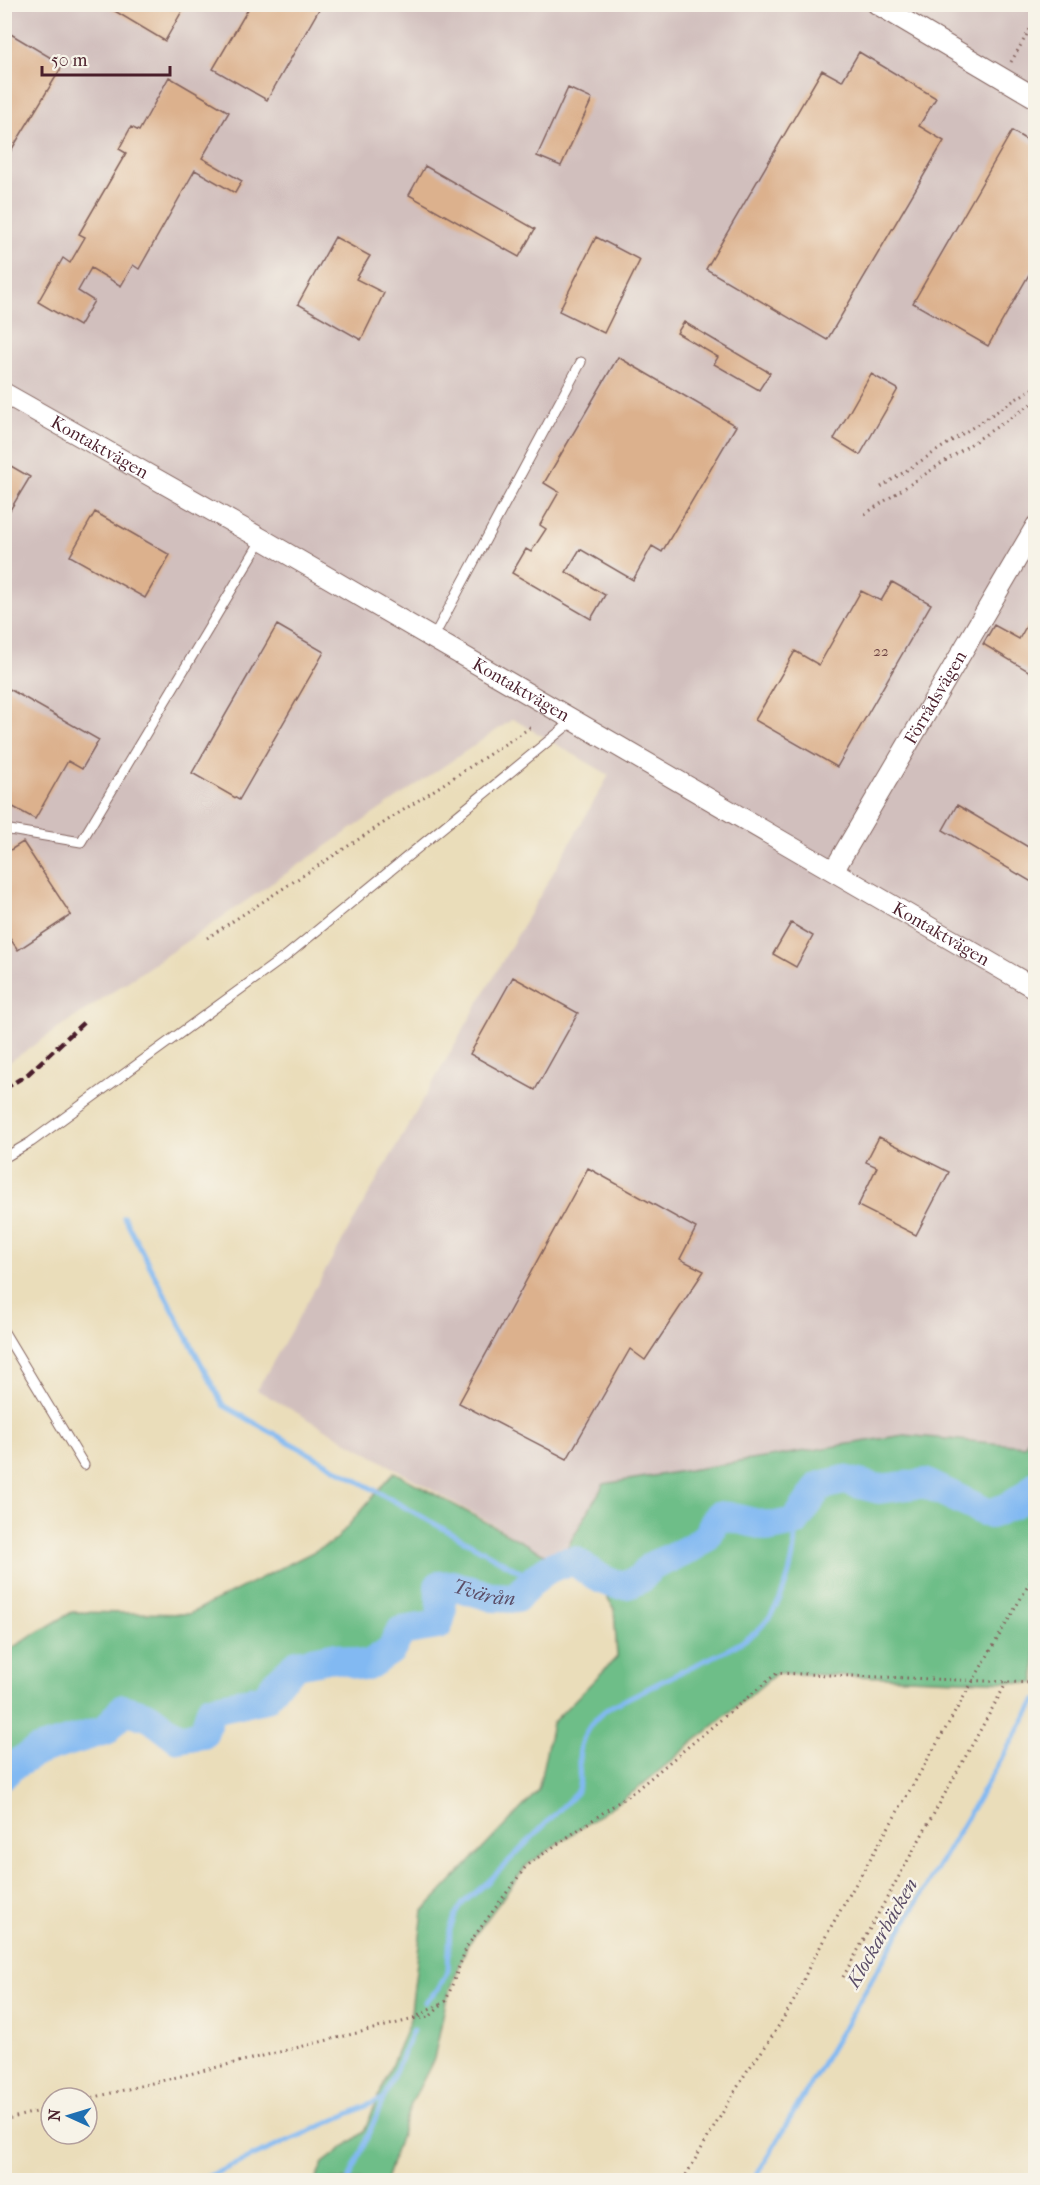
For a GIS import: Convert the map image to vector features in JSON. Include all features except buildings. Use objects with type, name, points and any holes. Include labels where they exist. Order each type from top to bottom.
[{"type":"street","points":[[877,4],[1035,99]]},
{"type":"street","name":"Kontaktvägen","points":[[4,393],[262,539],[1035,989]]},
{"type":"street","name":"Förrådsvägen","points":[[834,870],[1035,526]]},
{"type":"lane","points":[[433,638],[581,362]]},
{"type":"lane","points":[[4,829],[81,842],[262,539]]},
{"type":"lane","points":[[4,1158],[40,1135],[286,956],[574,720]]},
{"type":"lane","points":[[4,1332],[84,1464]]},
{"type":"path","points":[[1010,63],[1035,19]]},
{"type":"path","points":[[881,488],[1035,387]]},
{"type":"path","points":[[865,514],[1035,401]]},
{"type":"path","points":[[207,938],[531,727]]},
{"type":"path","points":[[683,2181],[747,2071],[768,2043],[795,1999],[832,1925],[1035,1572]]},
{"type":"path","points":[[99,2096],[410,2020],[446,2001],[467,1946],[527,1865],[636,1790],[777,1673],[1035,1683]]},
{"type":"path","points":[[843,1977],[1007,1682]]},
{"type":"path","points":[[4,2120],[39,2111]]},
{"type":"shaded area","points":[[5,5],[1035,5],[1036,1432],[1025,1448],[559,1562],[257,1390],[609,775],[513,719],[5,1065]]},
{"type":"green space","points":[[1035,1430],[1035,1683],[777,1673],[636,1790],[527,1865],[467,1946],[446,2001],[434,2059],[411,2104],[386,2180],[315,2180],[323,2163],[364,2132],[410,2020],[423,1911],[538,1791],[552,1723],[617,1657],[614,1608],[593,1575],[575,1561],[565,1562],[535,1578],[516,1598],[493,1597],[453,1585],[439,1586],[442,1612],[438,1625],[401,1631],[391,1650],[367,1666],[332,1657],[297,1664],[276,1683],[265,1698],[211,1709],[203,1734],[178,1738],[150,1717],[123,1709],[106,1730],[37,1751],[11,1767],[5,1774],[5,1652],[72,1612],[189,1614],[335,1541],[394,1472],[559,1562],[604,1484],[904,1435],[1024,1446]]},
{"type":"waterway","points":[[124,1217],[223,1405],[533,1579]]},
{"type":"waterway","name":"Tvärån","points":[[4,1774],[37,1751],[106,1730],[123,1709],[150,1717],[178,1738],[203,1734],[211,1709],[265,1698],[276,1683],[297,1664],[332,1657],[367,1666],[391,1650],[401,1631],[438,1625],[442,1612],[439,1586],[453,1585],[493,1597],[516,1598],[542,1573],[565,1562],[575,1561],[606,1581],[615,1584],[632,1583],[641,1578],[652,1566],[682,1553],[701,1541],[709,1534],[718,1516],[771,1527],[795,1522],[820,1486],[844,1480],[879,1489],[925,1483],[990,1514],[1020,1500],[1036,1486]]},
{"type":"waterway","points":[[425,2002],[439,1988],[448,1970],[450,1930],[463,1903],[488,1882],[576,1793],[580,1781],[581,1744],[593,1722],[612,1706],[732,1648],[763,1625],[780,1599],[786,1584],[793,1552],[795,1522]]},
{"type":"waterway","name":"Klockarbäcken","points":[[754,2180],[1036,1700]]},
{"type":"waterway","points":[[349,2180],[413,2030]]},
{"type":"waterway","points":[[200,2180],[382,2099]]},
{"type":"railway","points":[[4,1089],[28,1074],[84,1022]]}]
